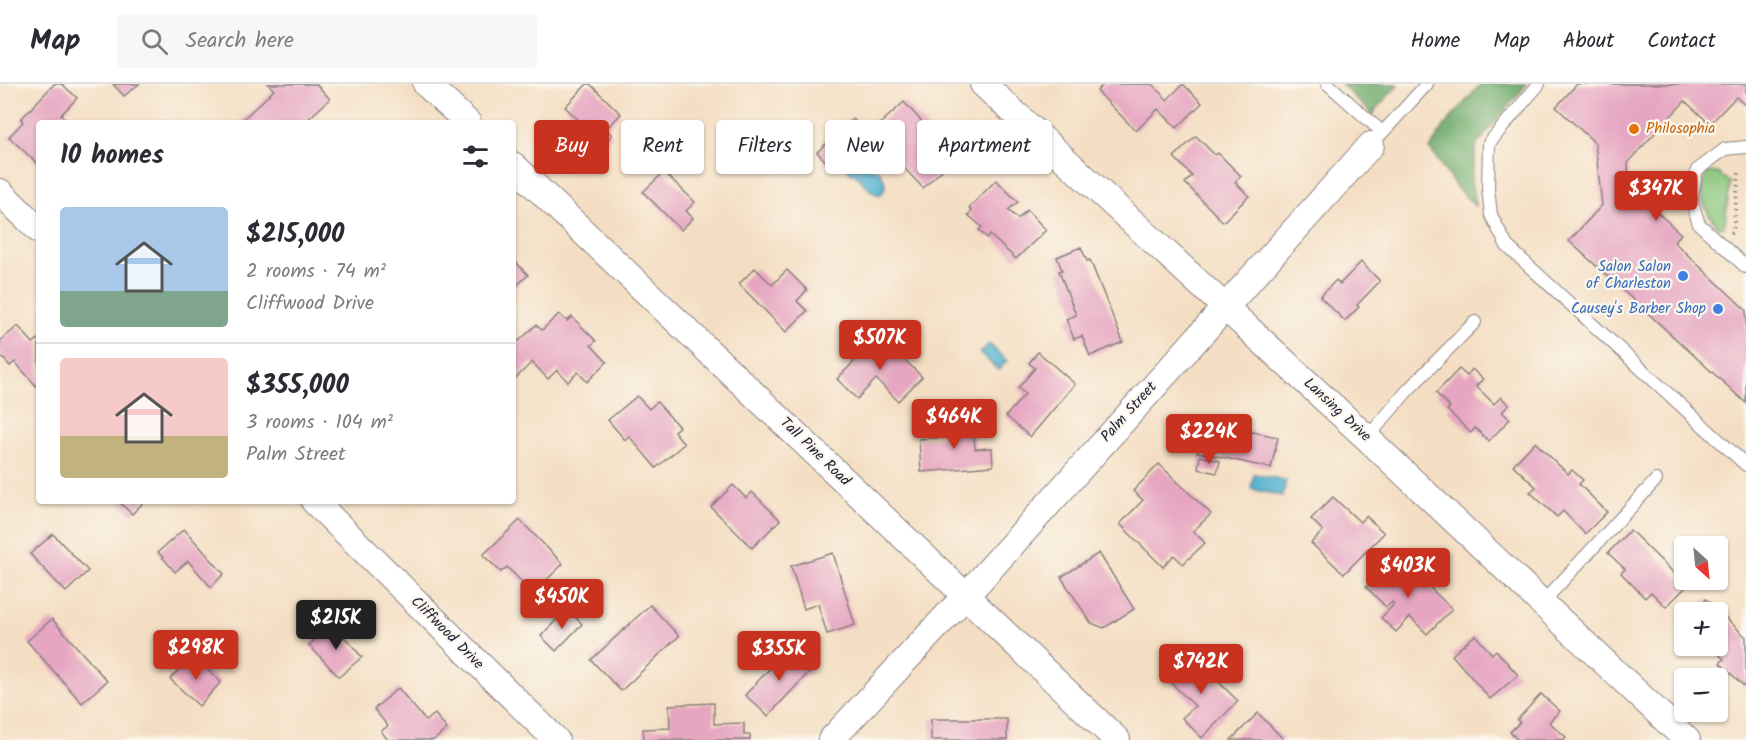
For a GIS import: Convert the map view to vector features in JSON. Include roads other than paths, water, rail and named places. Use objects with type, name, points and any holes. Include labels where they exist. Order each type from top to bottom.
[{"type":"street","points":[[426,84],[465,120]]},
{"type":"street","name":"Lansing Drive","points":[[983,84],[1367,438],[1687,740]]},
{"type":"street","name":"Palm Street","points":[[831,740],[965,596],[1376,139]]},
{"type":"street","name":"Tall Pine Road","points":[[516,168],[1117,740]]},
{"type":"street","points":[[0,192],[36,227]]},
{"type":"street","name":"Cliffwood Drive","points":[[317,504],[556,740]]},
{"type":"lane","points":[[1328,84],[1376,139]]},
{"type":"lane","name":"Palm Street","points":[[1376,139],[1427,84]]},
{"type":"lane","points":[[1539,84],[1489,143],[1488,188],[1491,215],[1507,246],[1746,465]]},
{"type":"lane","points":[[1746,147],[1725,149],[1697,170],[1691,200],[1699,224],[1746,267]]},
{"type":"lane","points":[[1367,438],[1408,390],[1474,322]]},
{"type":"lane","points":[[1542,603],[1656,480]]},
{"type":"water","points":[[854,174],[881,174],[885,186],[883,192],[880,195],[872,191]]},
{"type":"water","points":[[989,344],[1007,361],[998,370],[980,353]]},
{"type":"water","points":[[1254,474],[1286,480],[1283,496],[1251,489]]},
{"type":"place","name":"Philosophia","points":[[1634,129]]},
{"type":"place","name":"Salon Salon of Charleston","points":[[1683,276]]},
{"type":"place","name":"Causey's Barber Shop","points":[[1718,309]]}]
